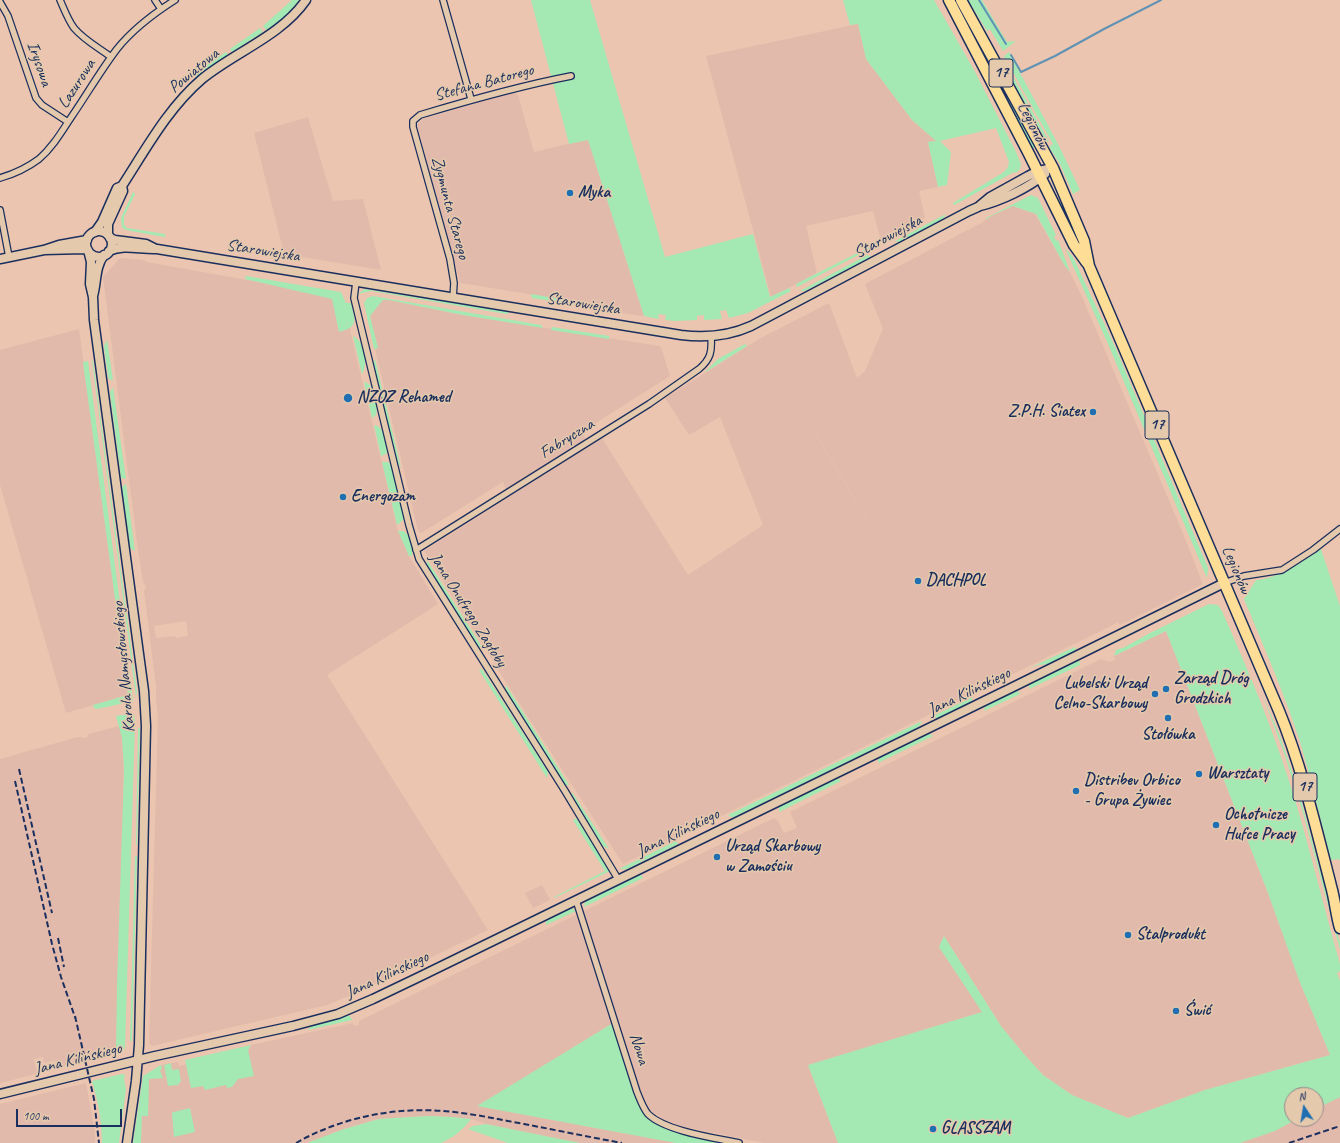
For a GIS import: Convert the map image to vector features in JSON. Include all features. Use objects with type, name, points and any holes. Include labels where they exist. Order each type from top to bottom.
[{"type":"highway","name":"Legionów","points":[[950,0],[1040,174],[1074,245],[1089,266]]},
{"type":"highway","name":"Legionów","points":[[961,0],[1053,168],[1084,241],[1089,266],[1277,705],[1290,740],[1312,813],[1333,894],[1340,928]]},
{"type":"highway","name":"Legionów","points":[[1333,894],[1340,912]]},
{"type":"street","points":[[60,0],[76,30],[84,38],[111,57]]},
{"type":"street","points":[[155,0],[161,9]]},
{"type":"street","name":"Lazurowa","points":[[0,178],[19,171],[37,161],[52,145],[111,57],[134,30],[175,0]]},
{"type":"street","name":"Powiatowa","points":[[95,232],[102,222],[117,188],[122,186],[170,113],[183,97],[210,73],[281,26],[306,0]]},
{"type":"street","points":[[443,0],[472,99]]},
{"type":"street","name":"Irysowa","points":[[0,2],[8,16],[32,87],[38,100],[68,122]]},
{"type":"street","name":"Stefana Batorego","points":[[413,126],[413,121],[420,115],[525,85],[571,76]]},
{"type":"street","name":"Zygmunta Starego","points":[[413,126],[451,265],[454,283],[452,298]]},
{"type":"street","name":"Starowiejska","points":[[106,253],[122,247],[145,250],[156,249],[681,335],[711,337],[732,333],[751,326],[978,207],[993,203],[1040,174],[1053,168]]},
{"type":"street","name":"Powiatowa","points":[[109,237],[108,224],[123,191],[122,186]]},
{"type":"street","points":[[0,210],[9,257]]},
{"type":"street","points":[[44,250],[60,251],[80,249],[88,250],[94,255],[106,253],[112,245],[109,237],[102,231],[91,234],[86,243],[88,250]]},
{"type":"street","name":"Starowiejska","points":[[109,237],[115,240],[146,244],[156,249]]},
{"type":"street","points":[[0,258],[87,240]]},
{"type":"street","name":"Karola Namysłowskiego","points":[[88,250],[91,262],[90,284],[93,296],[94,320],[104,385],[145,698],[145,768],[138,1060],[127,1143]]},
{"type":"street","name":"Karola Namysłowskiego","points":[[93,296],[98,268],[106,253]]},
{"type":"street","name":"Jana Onufrego Zagłoby","points":[[356,282],[354,298],[416,550],[424,568],[565,791],[618,879]]},
{"type":"street","name":"Fabryczna","points":[[416,550],[649,404],[699,369],[711,355],[711,337]]},
{"type":"street","name":"Jana Kilińskiego","points":[[0,1094],[138,1060],[293,1026],[338,1014],[379,996],[1224,583],[1244,576],[1282,570],[1313,550],[1340,529]]},
{"type":"street","name":"Nowa","points":[[576,900],[637,1092],[646,1111],[649,1115],[659,1121],[681,1130],[738,1143]]},
{"type":"shaded area","points":[[858,24],[866,59],[912,120],[936,141],[928,143],[938,187],[919,191],[925,218],[881,241],[873,211],[806,226],[817,273],[771,297],[706,56]]},
{"type":"shaded area","points":[[514,92],[518,95],[534,152],[588,139],[644,316],[621,313],[622,309],[460,283],[417,125],[423,119]]},
{"type":"shaded area","points":[[308,117],[333,201],[363,199],[381,270],[284,254],[254,133]]},
{"type":"shaded area","points":[[1013,206],[1035,214],[1070,272],[1180,526],[1203,584],[1120,625],[1118,622],[623,864],[514,695],[424,551],[602,438],[688,575],[763,525],[720,417],[689,435],[665,398],[759,339],[829,303],[857,378],[865,371],[883,329],[865,284],[981,223],[991,216]],"holes":[[[793,397],[832,461],[905,583]]]},
{"type":"shaded area","points":[[120,258],[144,260],[147,262],[342,296],[398,531],[409,556],[438,604],[327,675],[488,930],[361,991],[327,1005],[152,1046],[149,1043],[158,715],[144,590],[146,588],[143,582],[138,550],[103,277]],"holes":[[[186,621],[188,636],[176,638],[175,636],[156,638],[154,626]]]},
{"type":"shaded area","points":[[382,300],[389,300],[463,315],[659,346],[661,347],[670,376],[583,431],[585,440],[506,490],[503,482],[421,533],[418,531],[375,349],[378,348],[370,316]]},
{"type":"shaded area","points":[[79,329],[128,695],[66,713],[0,485],[0,350]]},
{"type":"shaded area","points":[[1166,631],[1268,893],[1299,979],[1330,1055],[1205,1090],[1128,1118],[1072,1095],[1043,1075],[1001,1026],[944,936],[939,947],[983,1012],[808,1065],[838,1143],[764,1143],[685,1127],[663,1119],[651,1111],[646,1105],[638,1087],[619,1021],[613,1023],[478,1106],[676,1143],[580,1143],[486,1124],[471,1119],[428,1116],[378,1119],[344,1129],[307,1143],[141,1143],[142,1086],[154,1070],[161,1065],[178,1062],[179,1066],[248,1050],[251,1045],[353,1023],[354,1026],[359,1025],[359,1021],[774,818],[778,821],[784,833],[797,828],[790,812],[1101,659],[1109,662],[1115,660],[1114,656]]},
{"type":"shaded area","points":[[119,726],[122,738],[124,770],[116,1054],[57,1068],[55,1060],[44,1063],[43,1057],[34,1059],[37,1074],[0,1083],[0,759],[74,738],[86,738],[89,734]]},
{"type":"shaded area","points":[[542,885],[550,900],[533,908],[525,893]]},
{"type":"shaded area","points":[[86,1083],[95,1132],[95,1143],[0,1143],[0,1104]]},
{"type":"shaded area","points":[[1340,1097],[1340,1143],[1240,1143],[1275,1131],[1284,1126],[1324,1127],[1324,1105]]},
{"type":"green space","points":[[292,0],[299,0],[276,24],[266,30],[263,26]]},
{"type":"green space","points":[[531,0],[590,0],[665,257],[753,234],[770,297],[789,288],[791,291],[748,313],[729,318],[726,310],[720,311],[722,319],[704,320],[704,315],[697,316],[697,320],[675,321],[665,320],[666,315],[658,314],[659,319],[644,316],[588,140],[569,144]]},
{"type":"green space","points":[[843,0],[934,0],[974,70],[1016,152],[1021,164],[1020,169],[1016,173],[1014,172],[954,205],[953,203],[1004,172],[1008,167],[1009,162],[996,128],[940,141],[951,152],[947,185],[938,187],[928,142],[936,141],[912,120],[866,59],[858,24],[850,25]]},
{"type":"green space","points":[[968,0],[982,0],[1007,42],[1016,41],[1003,51],[990,29],[987,31]]},
{"type":"green space","points":[[260,28],[263,32],[232,52],[230,49]]},
{"type":"green space","points":[[979,43],[1037,147],[1032,149]]},
{"type":"green space","points":[[226,52],[228,55],[196,78],[193,74]]},
{"type":"green space","points":[[1009,52],[1060,148],[1080,190],[1073,194],[1060,164],[1049,147],[1053,144],[1004,56]]},
{"type":"green space","points":[[1002,57],[1049,141],[1047,142],[1010,77]]},
{"type":"green space","points":[[133,192],[135,194],[124,217],[124,225],[127,228],[165,234],[165,237],[131,231],[122,227],[121,218]]},
{"type":"green space","points":[[1031,195],[1038,198],[1056,235],[1054,237],[1056,241],[1058,240],[1070,272],[1065,266],[1036,214],[1013,206],[987,219],[986,218]]},
{"type":"green space","points":[[946,214],[943,219],[900,242],[895,241]]},
{"type":"green space","points":[[881,241],[881,243],[797,287],[796,284]]},
{"type":"green space","points":[[1065,248],[1073,257],[1116,349],[1208,568],[1207,578],[1108,344]]},
{"type":"green space","points":[[867,255],[871,257],[805,291],[800,291]]},
{"type":"green space","points":[[246,276],[341,292],[346,303],[351,303],[354,314],[353,325],[350,328],[339,332],[332,299],[245,279]]},
{"type":"green space","points":[[365,289],[509,313],[506,314],[371,291],[358,294]]},
{"type":"green space","points":[[531,294],[585,303],[584,306],[532,298]]},
{"type":"green space","points":[[373,296],[541,325],[543,328],[383,300],[370,316],[378,348],[374,349],[364,303],[367,298]]},
{"type":"green space","points":[[552,327],[609,336],[609,339],[551,330]]},
{"type":"green space","points":[[353,336],[357,338],[363,347],[365,365],[362,374]]},
{"type":"green space","points":[[107,340],[113,380],[110,380],[108,377],[104,346]]},
{"type":"green space","points":[[745,344],[747,346],[704,373],[718,359]]},
{"type":"green space","points":[[375,359],[401,468],[398,463],[373,363]]},
{"type":"green space","points":[[93,360],[137,692],[136,697],[92,361]]},
{"type":"green space","points":[[88,361],[133,701],[97,709],[94,708],[93,705],[128,695],[83,362]]},
{"type":"green space","points":[[364,382],[371,386],[375,401],[376,415],[372,418]]},
{"type":"green space","points":[[113,387],[126,479],[121,478],[110,392]]},
{"type":"green space","points":[[374,425],[380,428],[385,439],[387,451],[386,454],[381,456]]},
{"type":"green space","points":[[382,462],[388,462],[391,465],[404,517],[403,520],[397,525]]},
{"type":"green space","points":[[126,484],[135,551],[130,548],[122,487]]},
{"type":"green space","points":[[398,531],[403,531],[408,535],[411,542],[412,556],[409,556]]},
{"type":"green space","points":[[1321,549],[1340,606],[1340,861],[1339,859],[1331,860],[1313,788],[1295,726],[1267,653],[1244,599],[1256,580],[1265,579],[1282,573]]},
{"type":"green space","points":[[427,560],[482,647],[478,647],[427,566]]},
{"type":"green space","points":[[1209,604],[1218,605],[1253,683],[1298,808],[1340,964],[1340,971],[1337,973],[1340,981],[1340,1097],[1324,1105],[1324,1087],[1284,1087],[1284,1126],[1275,1131],[1240,1143],[838,1143],[808,1065],[982,1012],[939,947],[944,936],[1001,1026],[1043,1075],[1072,1095],[1128,1118],[1205,1090],[1330,1055],[1299,980],[1268,893],[1166,631],[1114,656],[1116,650],[1125,647]]},
{"type":"green space","points":[[1075,647],[1076,650],[1050,664],[1038,665],[1029,668]]},
{"type":"green space","points":[[1079,660],[1080,665],[1029,689],[1031,683]]},
{"type":"green space","points":[[482,669],[548,772],[547,778],[479,670]]},
{"type":"green space","points":[[506,685],[569,785],[565,785],[506,691]]},
{"type":"green space","points":[[1018,691],[1020,694],[984,711],[987,704]]},
{"type":"green space","points":[[1262,694],[1280,736],[1298,789],[1340,943],[1340,950],[1303,813],[1284,753]]},
{"type":"green space","points":[[973,697],[971,702],[938,718],[931,717]]},
{"type":"green space","points":[[129,714],[134,715],[135,723],[125,1047],[123,1052],[116,1054],[124,770],[122,738],[116,716]]},
{"type":"green space","points":[[922,721],[917,728],[734,817],[728,815]]},
{"type":"green space","points":[[138,728],[140,728],[136,845]]},
{"type":"green space","points":[[927,734],[933,736],[878,763],[880,757]]},
{"type":"green space","points":[[835,778],[841,781],[779,812],[779,807],[782,804]]},
{"type":"green space","points":[[572,792],[609,849],[603,846],[572,796]]},
{"type":"green space","points":[[576,818],[610,871],[554,898],[605,871],[573,820]]},
{"type":"green space","points":[[676,841],[678,844],[627,869],[619,869]]},
{"type":"green space","points":[[135,856],[137,856],[132,1041],[130,1041]]},
{"type":"green space","points":[[638,875],[641,875],[643,878],[584,907],[587,899]]},
{"type":"green space","points":[[569,908],[576,911],[546,925],[548,918]]},
{"type":"green space","points":[[344,1016],[350,1016],[352,1020],[308,1030],[311,1026]]},
{"type":"green space","points":[[613,1023],[647,1116],[728,1143],[676,1143],[477,1106]]},
{"type":"green space","points":[[251,1045],[248,1050],[254,1076],[238,1079],[232,1087],[227,1088],[226,1085],[205,1090],[203,1086],[191,1088],[185,1060]]},
{"type":"green space","points":[[171,1063],[172,1070],[179,1069],[181,1081],[178,1085],[168,1086],[164,1065]]},
{"type":"green space","points":[[161,1065],[162,1069],[160,1070],[163,1078],[149,1079],[148,1116],[142,1116],[141,1143],[133,1143],[143,1076]]},
{"type":"green space","points":[[122,1074],[125,1075],[124,1079],[126,1089],[119,1143],[102,1143],[99,1112],[92,1081]]},
{"type":"green space","points":[[190,1108],[195,1132],[174,1137],[172,1113]]},
{"type":"green space","points":[[428,1116],[471,1119],[458,1133],[441,1143],[307,1143],[344,1129],[379,1119]]},
{"type":"green space","points":[[486,1124],[580,1143],[508,1143],[468,1129],[473,1126]]},
{"type":"waterway","points":[[979,0],[1006,44]]},
{"type":"waterway","points":[[1011,55],[1021,72],[1055,56],[1161,0]]},
{"type":"railway","points":[[19,769],[52,913]]},
{"type":"railway","points":[[15,781],[52,944],[61,977],[76,1020]]},
{"type":"railway","points":[[58,938],[64,967]]},
{"type":"railway","points":[[75,1016],[94,1099],[99,1143]]},
{"type":"railway","points":[[296,1143],[330,1127],[367,1116],[424,1110],[473,1115],[622,1143]]},
{"type":"railway","points":[[1289,1143],[1340,1126]]},
{"type":"place","name":"Myka","points":[[570,193]]},
{"type":"place","name":"NZOZ Rehamed","points":[[348,398]]},
{"type":"place","name":"Z.P.H. Siatex","points":[[1093,412]]},
{"type":"place","name":"Energozam","points":[[343,497]]},
{"type":"place","name":"DACHPOL","points":[[918,581]]},
{"type":"place","name":"Zarząd Dróg Grodzkich","points":[[1166,689]]},
{"type":"place","name":"Lubelski Urząd Celno-Skarbowy","points":[[1155,694]]},
{"type":"place","name":"Stołówka","points":[[1168,718]]},
{"type":"place","name":"Warsztaty","points":[[1199,774]]},
{"type":"place","name":"Distribev Orbico - Grupa Żywiec","points":[[1076,791]]},
{"type":"place","name":"Ochotnicze Hufce Pracy","points":[[1216,825]]},
{"type":"place","name":"Urząd Skarbowy w Zamościu","points":[[717,857]]},
{"type":"place","name":"Stalprodukt","points":[[1128,935]]},
{"type":"place","name":"Świć","points":[[1176,1011]]},
{"type":"place","name":"GLASSZAM","points":[[933,1129]]}]
